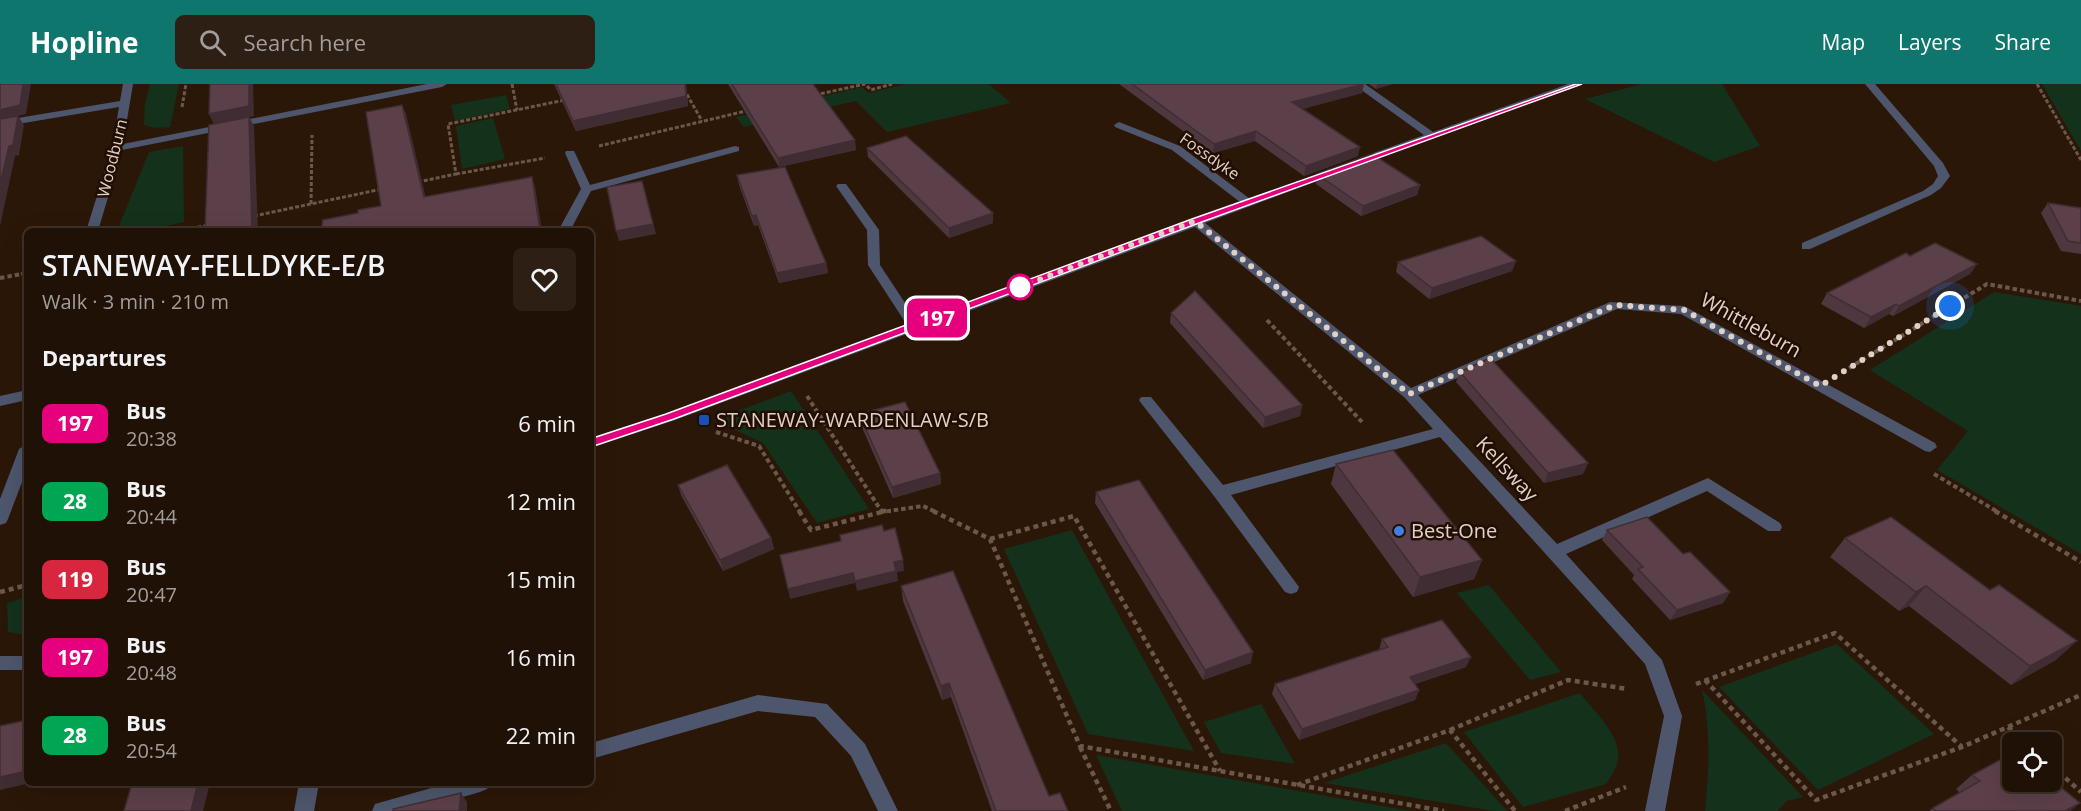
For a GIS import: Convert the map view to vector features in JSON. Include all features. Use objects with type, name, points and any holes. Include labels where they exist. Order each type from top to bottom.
[{"type":"street","name":"Woodburn","points":[[93,228],[117,148],[128,84]]},
{"type":"street","points":[[117,148],[442,84]]},
{"type":"street","points":[[1358,84],[1431,135]]},
{"type":"street","points":[[594,442],[670,417],[790,370],[915,327],[1195,221],[1578,84]]},
{"type":"street","points":[[1806,246],[1927,193],[1937,186],[1944,176],[1939,165],[1870,84]]},
{"type":"street","points":[[0,124],[124,103]]},
{"type":"street","name":"Fossdyke","points":[[1119,125],[1176,148],[1248,203]]},
{"type":"street","points":[[566,228],[587,189],[735,149]]},
{"type":"street","points":[[570,153],[582,183],[587,189]]},
{"type":"street","points":[[842,186],[873,230],[874,265],[915,327]]},
{"type":"street","name":"Kellsway","points":[[1195,221],[1409,394],[1653,660],[1673,716],[1655,811]]},
{"type":"street","name":"Whittleburn","points":[[1409,394],[1615,305],[1684,310],[1930,447]]},
{"type":"street","points":[[0,401],[24,396]]},
{"type":"street","points":[[1146,400],[1220,492],[1291,587]]},
{"type":"street","points":[[1220,492],[1444,431]]},
{"type":"street","points":[[0,519],[24,457]]},
{"type":"street","points":[[1555,552],[1708,484],[1774,527]]},
{"type":"street","points":[[0,663],[24,663]]},
{"type":"street","points":[[594,750],[758,703],[820,710],[858,750],[888,811]]},
{"type":"street","points":[[304,811],[308,786]]},
{"type":"street","points":[[382,811],[470,786]]},
{"type":"path","points":[[512,84],[517,110]]},
{"type":"path","points":[[681,84],[702,121]]},
{"type":"path","points":[[807,97],[865,84],[871,90],[892,84]]},
{"type":"path","points":[[2037,84],[2081,160]]},
{"type":"path","points":[[456,174],[448,124],[573,98]]},
{"type":"path","points":[[412,183],[570,153],[760,108]]},
{"type":"path","points":[[311,204],[312,111]]},
{"type":"path","points":[[246,218],[389,188]]},
{"type":"path","points":[[194,228],[213,224]]},
{"type":"path","points":[[0,278],[24,274]]},
{"type":"path","points":[[1820,386],[1987,284],[2081,301]]},
{"type":"path","points":[[1259,312],[1386,447]]},
{"type":"path","points":[[790,370],[882,512]]},
{"type":"path","points":[[670,417],[759,446],[811,530],[882,512],[923,506],[990,540],[1080,746],[1111,811]]},
{"type":"path","points":[[1930,447],[1924,468],[2081,562]]},
{"type":"path","points":[[990,540],[1074,516],[1221,772]]},
{"type":"path","points":[[0,591],[24,586]]},
{"type":"path","points":[[1297,785],[1450,730],[1568,680],[1666,695],[1835,633],[1962,747]]},
{"type":"path","points":[[1705,680],[1816,801],[1962,747],[2081,694]]},
{"type":"path","points":[[2008,727],[2014,732]]},
{"type":"path","points":[[1450,730],[1515,811]]},
{"type":"path","points":[[1080,746],[1443,811]]},
{"type":"path","points":[[1565,811],[1662,773]]},
{"type":"path","points":[[2062,775],[2081,792]]},
{"type":"green space","points":[[150,84],[179,84],[170,127],[156,128],[144,125],[145,104]]},
{"type":"green space","points":[[906,84],[989,84],[1011,103],[887,132],[856,101],[744,127],[736,117],[862,87],[869,93]]},
{"type":"green space","points":[[1642,84],[1722,84],[1760,146],[1714,162],[1585,99]]},
{"type":"green space","points":[[2042,84],[2081,84],[2081,151]]},
{"type":"green space","points":[[506,95],[510,109],[455,121],[451,105]]},
{"type":"green space","points":[[493,118],[505,159],[462,169],[456,126]]},
{"type":"green space","points":[[183,146],[184,222],[156,228],[118,228],[149,152]]},
{"type":"green space","points":[[1994,292],[2081,306],[2081,554],[1937,470],[1968,431],[1870,370]]},
{"type":"green space","points":[[791,391],[869,509],[817,523],[763,443],[714,420]]},
{"type":"green space","points":[[1072,530],[1194,751],[1088,734],[1004,549]]},
{"type":"green space","points":[[1489,585],[1561,672],[1530,680],[1457,593]]},
{"type":"green space","points":[[24,598],[24,635],[8,632],[7,603]]},
{"type":"green space","points":[[1837,644],[1934,734],[1818,790],[1719,687]]},
{"type":"green space","points":[[1702,690],[1803,797],[1787,801],[1777,811],[1705,811],[1708,750],[1707,719]]},
{"type":"green space","points":[[1580,693],[1605,723],[1615,741],[1618,758],[1614,771],[1606,784],[1523,807],[1464,732]]},
{"type":"green space","points":[[1261,704],[1295,764],[1221,753],[1204,722]]},
{"type":"green space","points":[[1446,743],[1507,811],[1494,811],[1324,783]]},
{"type":"green space","points":[[1096,755],[1411,811],[1122,811]]},
{"type":"building","points":[[0,84],[23,84],[20,105],[0,110]]},
{"type":"building","points":[[210,84],[249,84],[249,106],[209,114]]},
{"type":"building","points":[[556,84],[685,84],[686,96],[573,121]]},
{"type":"building","points":[[732,84],[813,84],[855,140],[778,158]]},
{"type":"building","points":[[1132,84],[1364,84],[1292,102],[1360,147],[1306,166],[1256,131],[1214,144]]},
{"type":"building","points":[[402,105],[424,197],[532,177],[540,228],[322,228],[323,220],[381,206],[366,112]]},
{"type":"building","points":[[18,116],[13,145],[9,146],[0,184],[0,119]]},
{"type":"building","points":[[249,117],[252,228],[205,228],[209,125]]},
{"type":"building","points":[[906,136],[993,213],[949,228],[867,148]]},
{"type":"building","points":[[1372,154],[1420,185],[1363,206],[1317,174]]},
{"type":"building","points":[[785,167],[826,263],[777,273],[756,215],[752,216],[737,175]]},
{"type":"building","points":[[642,181],[653,224],[616,231],[607,187]]},
{"type":"building","points":[[2048,203],[2081,208],[2081,243],[2068,241]]},
{"type":"building","points":[[1481,236],[1516,261],[1432,288],[1398,262]]},
{"type":"building","points":[[1935,243],[1977,264],[1899,306],[1896,304],[1871,317],[1827,293],[1906,253],[1910,256]]},
{"type":"building","points":[[1195,291],[1302,405],[1265,417],[1171,313]]},
{"type":"building","points":[[1490,358],[1588,463],[1548,473],[1460,372]]},
{"type":"building","points":[[905,402],[940,473],[892,487],[859,414]]},
{"type":"building","points":[[1393,450],[1482,560],[1420,577],[1336,464]]},
{"type":"building","points":[[727,465],[771,538],[720,560],[678,485]]},
{"type":"building","points":[[1139,480],[1253,652],[1205,670],[1096,492]]},
{"type":"building","points":[[1647,517],[1683,554],[1690,552],[1730,592],[1677,610],[1638,569],[1643,567],[1607,530]]},
{"type":"building","points":[[1891,517],[1990,590],[1999,585],[2077,641],[2030,666],[1926,586],[1916,592],[1845,538]]},
{"type":"building","points":[[882,525],[884,531],[895,528],[903,560],[894,562],[896,571],[855,581],[853,573],[788,589],[780,555],[841,541],[840,535]]},
{"type":"building","points":[[953,571],[1049,796],[1060,793],[1068,811],[996,811],[949,683],[941,686],[901,586]]},
{"type":"building","points":[[1442,620],[1471,657],[1410,677],[1419,690],[1302,729],[1275,684],[1388,647],[1382,639]]},
{"type":"building","points":[[24,721],[24,772],[0,777],[0,726]]},
{"type":"building","points":[[2002,759],[2002,792],[2062,792],[2062,788],[2080,803],[2065,811],[1936,811],[1933,808],[1980,781],[1972,775]]},
{"type":"building","points":[[131,786],[197,786],[191,811],[124,811]]},
{"type":"building","points":[[461,793],[459,811],[393,811],[393,809]]},
{"type":"bus line","name":"197","points":[[594,442],[670,417],[790,370],[915,327],[1195,221],[1578,84]]},
{"type":"place","name":"STANEWAY-WARDENLAW-S/B","points":[[704,420]]},
{"type":"place","name":"Best-One","points":[[1399,531]]},
{"type":"route","points":[[1020,287],[1195,221],[1409,394],[1615,305],[1684,310],[1820,386],[1950,306]]}]
